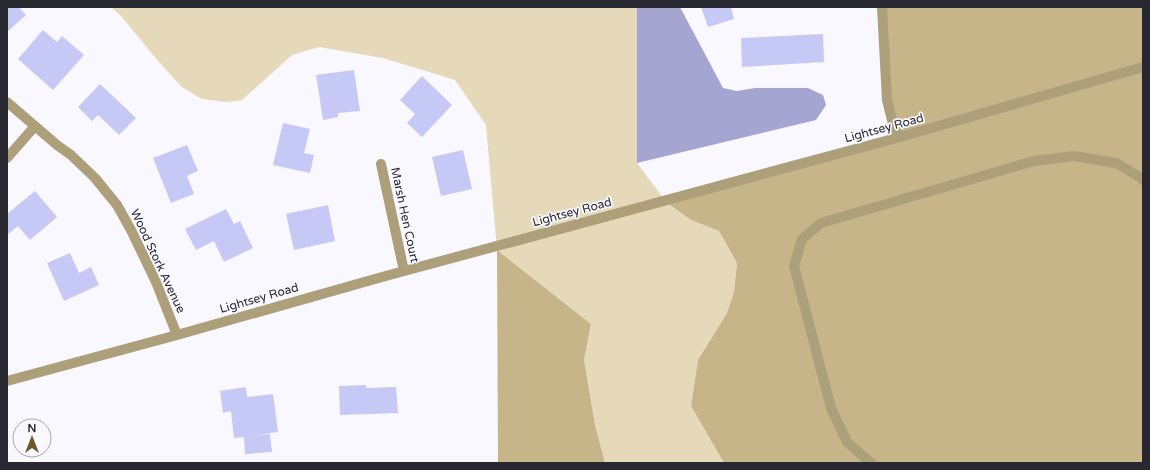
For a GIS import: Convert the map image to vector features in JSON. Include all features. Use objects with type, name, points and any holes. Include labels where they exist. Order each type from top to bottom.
[{"type":"street","points":[[882,7],[887,100],[893,124],[900,137]]},
{"type":"street","name":"Lightsey Road","points":[[7,381],[404,271],[900,137],[1143,67]]},
{"type":"street","name":"Wood Stork Avenue","points":[[7,102],[71,155],[96,178],[117,205],[156,282],[177,335]]},
{"type":"street","points":[[7,158],[36,126]]},
{"type":"street","points":[[871,463],[847,442],[831,408],[794,266],[802,239],[821,223],[1034,161],[1074,156],[1116,163],[1143,180]]},
{"type":"street","name":"Marsh Hen Court","points":[[381,164],[404,271]]},
{"type":"shaded area","points":[[111,7],[637,7],[637,163],[667,203],[691,220],[719,231],[737,263],[734,292],[727,313],[698,360],[691,406],[724,463],[605,463],[595,425],[584,360],[591,324],[497,250],[486,125],[455,80],[383,58],[319,47],[292,55],[242,100],[227,102],[202,99],[182,87],[158,61],[122,17]]},
{"type":"shaded area","points":[[884,7],[1143,7],[1143,463],[724,463],[691,406],[698,360],[727,313],[734,292],[737,263],[719,231],[691,220],[667,203],[892,141]]},
{"type":"shaded area","points":[[497,250],[591,324],[584,360],[595,425],[605,463],[498,463]]},
{"type":"water","points":[[637,7],[680,7],[723,88],[737,91],[755,88],[808,88],[823,95],[826,105],[816,120],[637,163]]},
{"type":"building","points":[[7,7],[19,7],[26,15],[7,32]]},
{"type":"building","points":[[701,7],[731,7],[734,19],[708,27]]},
{"type":"building","points":[[43,30],[57,42],[62,36],[84,55],[53,90],[18,59]]},
{"type":"building","points":[[823,34],[824,62],[742,67],[741,38]]},
{"type":"building","points":[[354,70],[360,111],[338,113],[338,117],[323,120],[316,75]]},
{"type":"building","points":[[422,76],[452,105],[422,137],[407,123],[415,114],[400,100]]},
{"type":"building","points":[[100,84],[136,118],[119,135],[98,115],[92,121],[78,107]]},
{"type":"building","points":[[283,123],[310,129],[304,153],[314,155],[310,173],[273,165]]},
{"type":"building","points":[[187,145],[198,171],[187,176],[194,194],[171,203],[153,158]]},
{"type":"building","points":[[463,150],[472,189],[441,196],[432,157]]},
{"type":"building","points":[[35,191],[57,217],[30,240],[18,226],[7,235],[7,214]]},
{"type":"building","points":[[328,205],[335,241],[294,250],[286,214]]},
{"type":"building","points":[[226,209],[234,224],[240,221],[253,248],[224,262],[214,241],[196,250],[185,229]]},
{"type":"building","points":[[70,253],[79,273],[91,267],[99,285],[64,301],[47,263]]},
{"type":"building","points":[[366,385],[366,388],[396,387],[398,413],[340,415],[339,386]]},
{"type":"building","points":[[246,387],[247,397],[273,394],[278,432],[250,436],[270,434],[272,452],[245,454],[244,437],[234,438],[231,411],[223,413],[220,391]]}]
